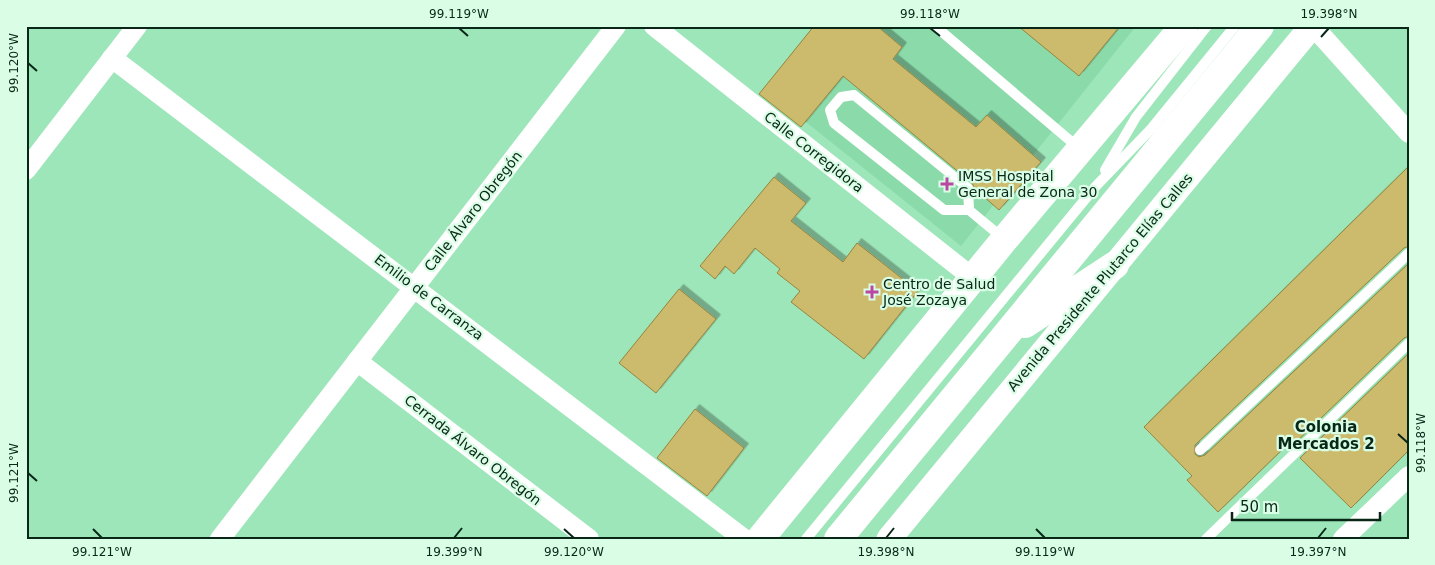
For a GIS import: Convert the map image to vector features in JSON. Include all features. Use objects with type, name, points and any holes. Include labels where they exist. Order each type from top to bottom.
[{"type":"main road","points":[[760,539],[1004,240],[1184,26]]},
{"type":"main road","points":[[838,539],[1260,26]]},
{"type":"main road","points":[[1000,340],[1115,264]]},
{"type":"street","points":[[26,170],[137,26]]},
{"type":"street","name":"Calle Álvaro Obregón","points":[[220,539],[616,26]]},
{"type":"street","name":"Calle Corregidora","points":[[654,26],[973,278]]},
{"type":"street","points":[[1313,26],[1409,133]]},
{"type":"street","name":"Avenida Presidente Plutarco Elías Calles","points":[[889,539],[1313,26]]},
{"type":"street","name":"Emilio de Carranza","points":[[112,58],[744,539]]},
{"type":"street","name":"Cerrada Álvaro Obregón","points":[[358,361],[589,539]]},
{"type":"street","points":[[1343,539],[1409,476]]},
{"type":"lane","points":[[935,26],[1080,150]]},
{"type":"lane","points":[[1096,186],[1136,117],[1207,26]]},
{"type":"lane","points":[[806,539],[1096,186],[1151,129],[1235,26]]},
{"type":"lane","points":[[969,210],[968,188],[854,95],[840,97],[830,110],[834,123],[944,210],[969,210],[1004,240]]},
{"type":"lane","points":[[1200,450],[1409,253]]},
{"type":"lane","points":[[1206,539],[1409,342]]},
{"type":"shaded area","name":"IMSS Hospital General de Zona 30","points":[[880,26],[1136,26],[961,246],[806,122],[872,40]]},
{"type":"building","points":[[814,26],[877,26],[902,47],[893,59],[976,127],[987,115],[1041,162],[999,210],[975,189],[972,183],[843,76],[801,127],[759,94]]},
{"type":"building","points":[[1018,26],[1120,26],[1079,76]]},
{"type":"building","points":[[1409,166],[1409,246],[1404,248],[1195,445],[1195,454],[1199,457],[1205,455],[1409,263],[1409,336],[1404,338],[1290,448],[1287,445],[1218,512],[1187,480],[1192,476],[1144,427]]},
{"type":"building","points":[[774,177],[806,203],[791,221],[843,262],[857,243],[918,291],[864,359],[791,302],[800,291],[777,273],[780,269],[755,248],[734,274],[725,266],[715,279],[700,266]]},
{"type":"building","points":[[679,289],[716,319],[656,393],[619,363]]},
{"type":"building","points":[[1409,353],[1409,450],[1351,508],[1300,458]]},
{"type":"building","points":[[695,409],[744,448],[707,496],[657,458]]},
{"type":"place","name":"IMSS Hospital General de Zona 30","points":[[947,184]]},
{"type":"place","name":"Centro de Salud José Zozaya","points":[[872,292]]},
{"type":"district","name":"Colonia Mercados 2","points":[[1326,436]]}]
